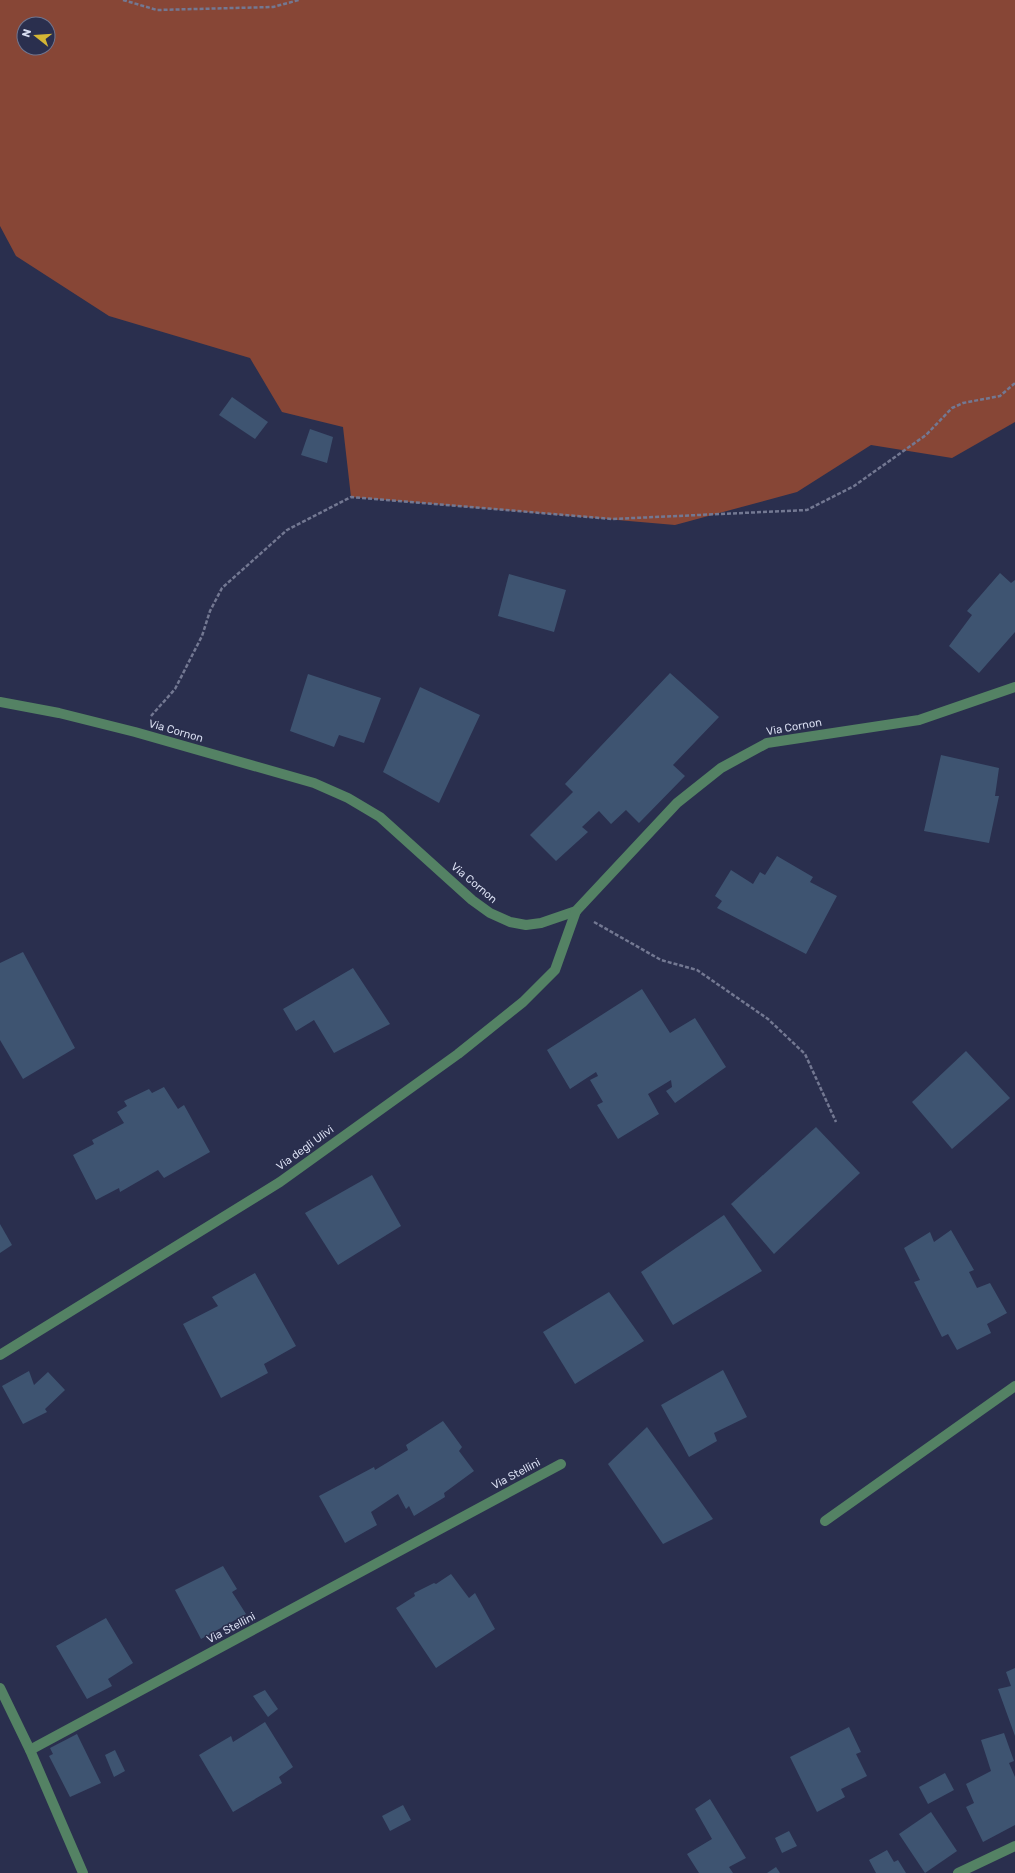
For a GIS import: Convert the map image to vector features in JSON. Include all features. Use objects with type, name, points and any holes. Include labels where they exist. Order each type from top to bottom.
[{"type":"street","name":"Via Cornon","points":[[0,702],[59,713],[135,732],[314,783],[348,798],[380,817],[472,900],[490,913],[510,922],[526,925],[541,923],[576,911],[677,804],[721,768],[767,743],[919,720],[1015,688]]},
{"type":"street","name":"Via degli Ulivi","points":[[0,1355],[280,1182],[458,1054],[523,1002],[555,970],[576,911]]},
{"type":"street","points":[[825,1521],[1015,1386]]},
{"type":"street","name":"Via Stellini","points":[[30,1750],[561,1464]]},
{"type":"street","points":[[0,1688],[30,1750],[83,1873]]},
{"type":"street","points":[[958,1873],[1015,1846]]},
{"type":"path","points":[[123,0],[157,10],[273,7],[299,0]]},
{"type":"path","points":[[135,732],[175,689],[202,636],[210,611],[222,588],[287,530],[351,497],[612,519],[807,510],[854,486],[926,436],[952,408],[963,402],[1000,396],[1015,383]]},
{"type":"path","points":[[576,911],[661,960],[697,970],[768,1019],[805,1054],[836,1122]]},
{"type":"shaded area","points":[[0,0],[1015,0],[1015,422],[952,458],[871,445],[797,492],[675,525],[351,497],[343,427],[282,412],[250,358],[109,316],[16,256],[0,226]]},
{"type":"building","points":[[232,397],[268,422],[255,439],[219,415]]},
{"type":"building","points":[[310,429],[333,437],[327,463],[301,455]]},
{"type":"building","points":[[1000,573],[1011,583],[1015,580],[1015,632],[979,673],[949,646],[972,615],[967,611]]},
{"type":"building","points":[[509,574],[566,590],[554,632],[498,616]]},
{"type":"building","points":[[670,673],[719,717],[673,765],[685,776],[639,823],[626,810],[611,824],[599,811],[582,827],[588,832],[556,861],[530,835],[573,792],[565,784]]},
{"type":"building","points":[[308,674],[381,698],[364,743],[339,735],[334,747],[290,731]]},
{"type":"building","points":[[420,687],[480,715],[439,803],[383,772]]},
{"type":"building","points":[[941,755],[999,768],[995,796],[999,796],[989,843],[924,831]]},
{"type":"building","points":[[777,856],[813,877],[810,882],[837,896],[806,954],[717,908],[722,901],[715,896],[731,870],[753,884],[760,872],[765,875]]},
{"type":"building","points":[[23,952],[75,1048],[23,1079],[0,1040],[0,963]]},
{"type":"building","points":[[353,968],[390,1024],[334,1053],[314,1020],[296,1031],[283,1009]]},
{"type":"building","points":[[642,989],[670,1033],[695,1018],[726,1067],[675,1103],[666,1091],[672,1087],[671,1080],[648,1094],[659,1114],[618,1139],[597,1105],[603,1102],[590,1080],[598,1076],[596,1072],[570,1089],[547,1050]]},
{"type":"building","points":[[966,1051],[1010,1098],[952,1149],[912,1102]]},
{"type":"building","points":[[164,1087],[178,1109],[184,1105],[210,1152],[164,1178],[158,1170],[120,1192],[119,1188],[96,1200],[73,1155],[94,1144],[92,1140],[124,1123],[117,1112],[127,1106],[124,1101],[149,1089],[152,1093]]},
{"type":"building","points":[[816,1127],[860,1173],[774,1254],[731,1204]]},
{"type":"building","points":[[372,1175],[401,1226],[338,1265],[305,1213]]},
{"type":"building","points":[[724,1215],[762,1271],[673,1325],[641,1272]]},
{"type":"building","points":[[0,1224],[12,1245],[0,1253]]},
{"type":"building","points":[[951,1230],[974,1270],[969,1272],[977,1288],[990,1283],[1007,1313],[987,1324],[991,1333],[957,1350],[948,1334],[942,1337],[914,1282],[920,1280],[904,1248],[930,1232],[934,1242]]},
{"type":"building","points":[[255,1273],[296,1346],[264,1364],[268,1373],[221,1398],[183,1324],[218,1306],[212,1297]]},
{"type":"building","points":[[609,1292],[644,1341],[575,1384],[543,1332]]},
{"type":"building","points":[[723,1370],[747,1417],[714,1433],[717,1441],[689,1457],[661,1405]]},
{"type":"building","points":[[29,1371],[34,1385],[48,1372],[65,1390],[45,1409],[47,1412],[23,1424],[2,1386]]},
{"type":"building","points":[[443,1421],[462,1447],[459,1451],[474,1471],[444,1493],[445,1497],[414,1516],[409,1506],[406,1509],[398,1494],[371,1512],[377,1525],[345,1543],[319,1496],[374,1467],[375,1470],[408,1450],[406,1445]]},
{"type":"building","points":[[647,1427],[713,1519],[663,1544],[608,1464]]},
{"type":"building","points":[[223,1566],[237,1589],[232,1592],[246,1614],[201,1639],[175,1590]]},
{"type":"building","points":[[451,1574],[469,1598],[475,1593],[495,1629],[436,1668],[396,1608],[415,1596],[414,1593],[434,1583],[436,1584]]},
{"type":"building","points":[[106,1618],[133,1663],[108,1679],[112,1686],[87,1699],[56,1646]]},
{"type":"building","points":[[1015,1668],[1015,1736],[998,1689],[1011,1686],[1006,1672]]},
{"type":"building","points":[[265,1690],[278,1709],[268,1717],[253,1696]]},
{"type":"building","points":[[265,1722],[293,1767],[279,1777],[282,1783],[233,1812],[199,1755],[231,1736],[233,1742]]},
{"type":"building","points":[[849,1727],[861,1752],[856,1754],[867,1776],[841,1789],[845,1797],[817,1812],[790,1757]]},
{"type":"building","points":[[1004,1733],[1014,1761],[1009,1763],[1015,1777],[1015,1825],[983,1842],[966,1807],[974,1803],[966,1784],[991,1771],[981,1740]]},
{"type":"building","points":[[77,1734],[101,1783],[70,1797],[49,1756],[53,1754],[50,1748]]},
{"type":"building","points":[[115,1750],[125,1771],[114,1777],[105,1755]]},
{"type":"building","points":[[945,1773],[954,1790],[928,1804],[919,1787]]},
{"type":"building","points":[[710,1799],[746,1858],[729,1867],[733,1873],[699,1873],[687,1854],[712,1839],[695,1809]]},
{"type":"building","points":[[403,1805],[411,1820],[390,1831],[382,1816]]},
{"type":"building","points":[[931,1812],[957,1851],[925,1873],[899,1834]]},
{"type":"building","points":[[789,1831],[797,1846],[782,1853],[775,1838]]},
{"type":"building","points":[[887,1850],[894,1862],[898,1860],[906,1873],[876,1873],[869,1860]]},
{"type":"building","points":[[776,1867],[780,1873],[767,1873]]}]
